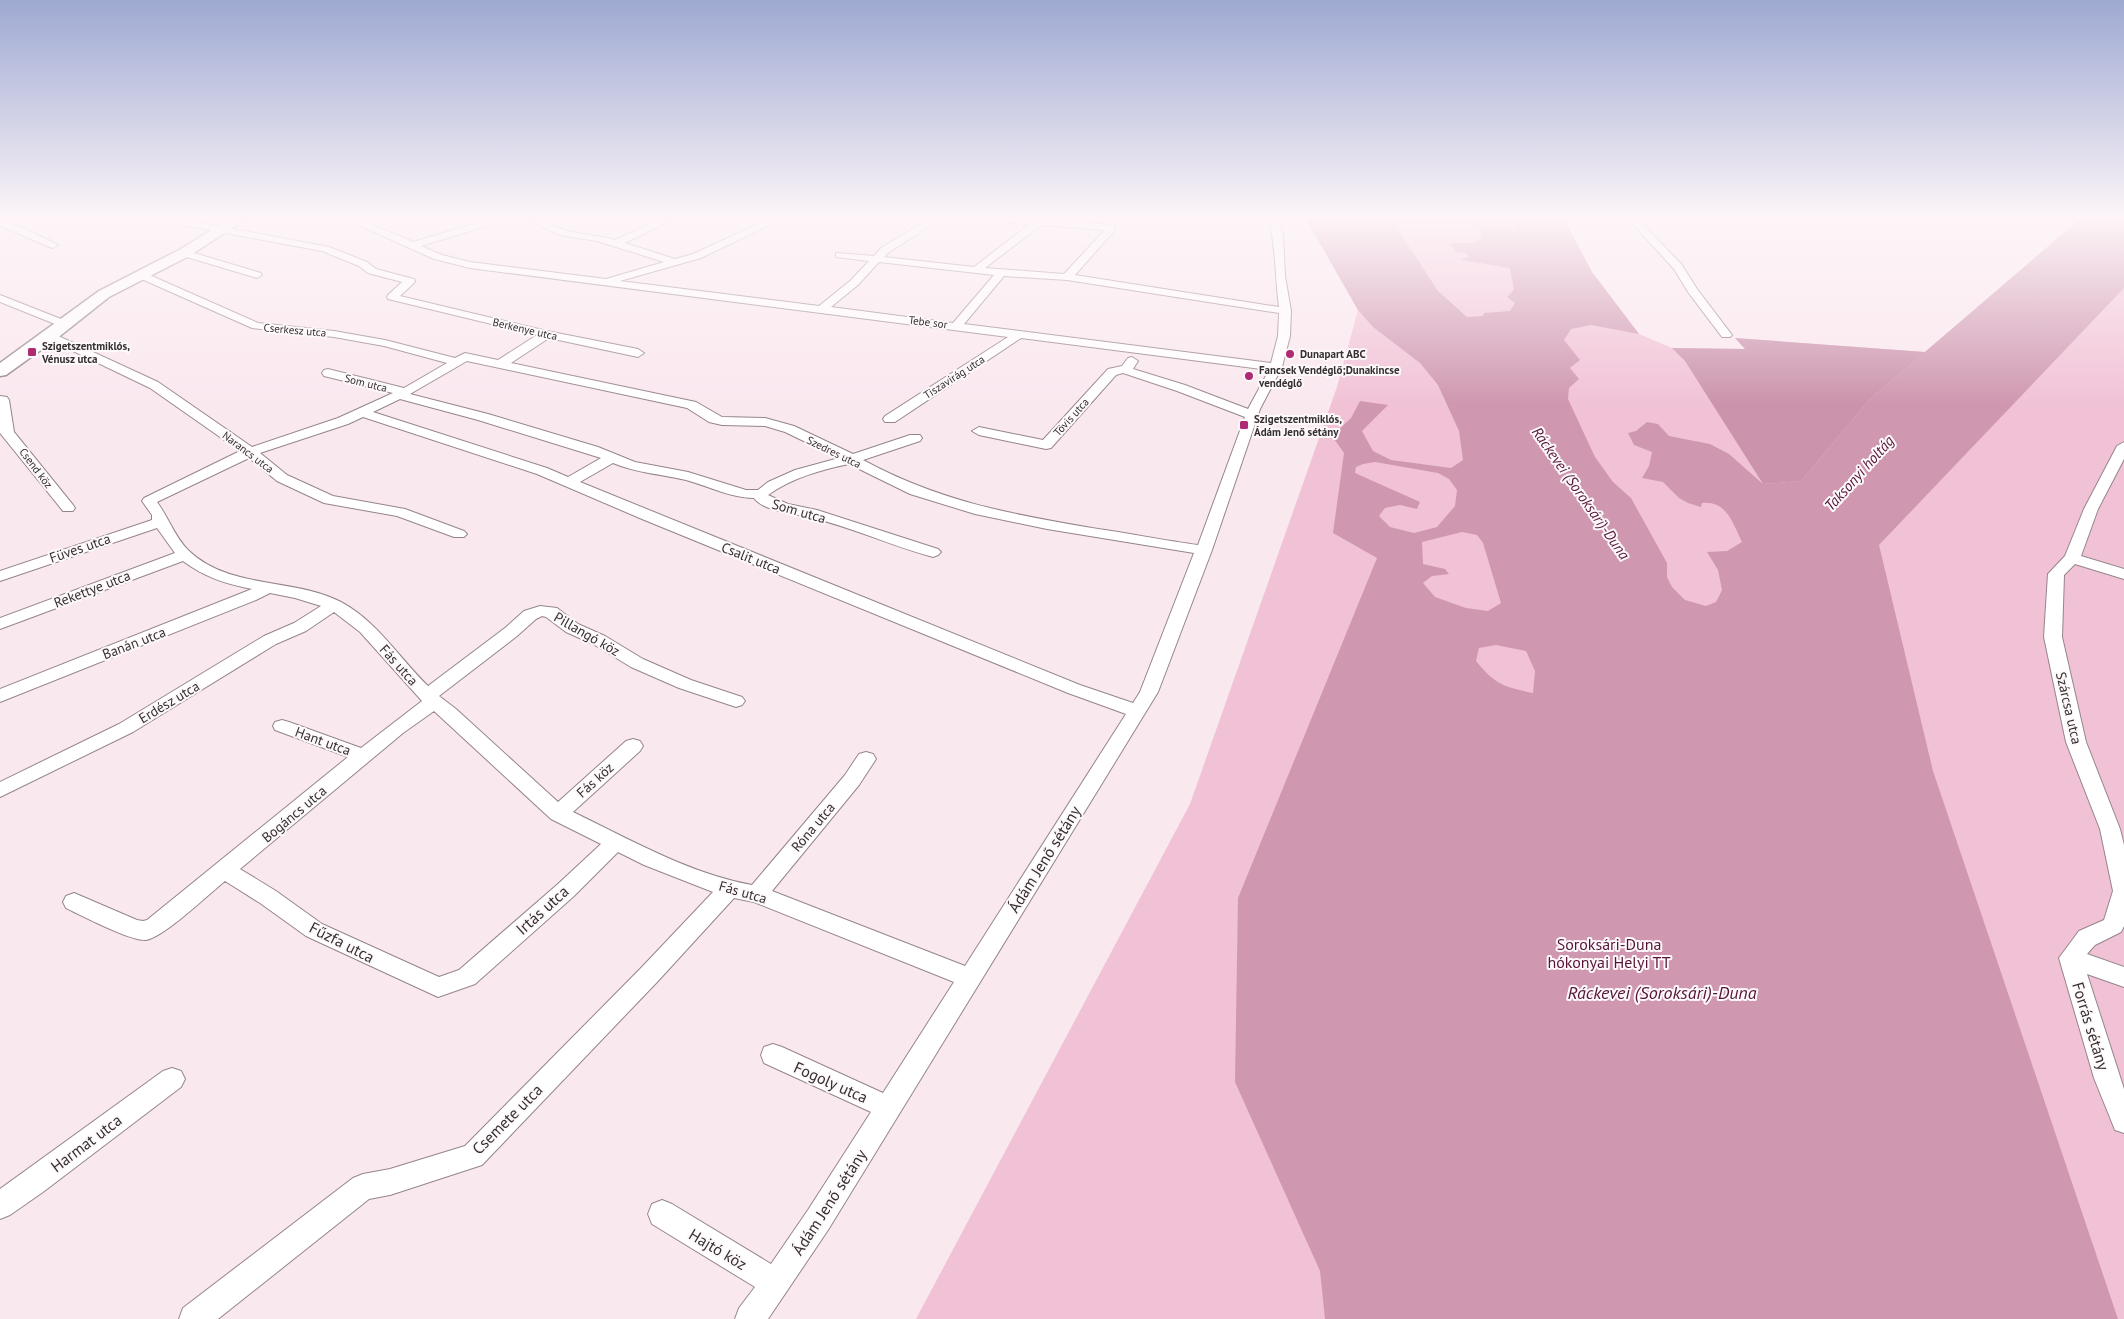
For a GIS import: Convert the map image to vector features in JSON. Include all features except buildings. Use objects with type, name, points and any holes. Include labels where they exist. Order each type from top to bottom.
[{"type":"street","points":[[0,371],[50,336],[104,294],[131,281]]},
{"type":"street","name":"Cserkesz utca","points":[[154,281],[256,326],[334,334],[461,360]]},
{"type":"street","name":"Berkenye utca","points":[[408,281],[410,281],[392,297],[547,334],[638,353]]},
{"type":"street","name":"Tebe sor","points":[[595,281],[1276,367]]},
{"type":"street","points":[[607,282],[612,281]]},
{"type":"street","points":[[822,309],[856,281]]},
{"type":"street","points":[[956,326],[995,281]]},
{"type":"street","points":[[1090,281],[1285,311]]},
{"type":"street","name":"Ádám Jenő sétány","points":[[750,1319],[818,1220],[1149,692],[1204,550],[1252,416],[1276,367],[1284,336],[1285,311],[1281,281]]},
{"type":"street","points":[[1686,281],[1726,335]]},
{"type":"street","points":[[0,298],[66,323]]},
{"type":"street","points":[[501,364],[547,334]]},
{"type":"street","name":"Tiszavirág utca","points":[[890,419],[1018,335]]},
{"type":"street","name":"Narancs utca","points":[[50,336],[154,385],[250,452],[282,478],[330,500],[400,512],[459,534]]},
{"type":"street","name":"Tövis utca","points":[[979,431],[1046,445],[1112,372],[1126,369],[1139,350]]},
{"type":"street","name":"Szedres utca","points":[[461,360],[501,364],[691,405],[714,419],[722,421],[772,424],[851,458],[892,481],[915,491],[970,508],[1165,546],[1204,550]]},
{"type":"street","name":"Fás utca","points":[[461,360],[402,394],[343,421],[250,452],[149,500],[159,515],[160,522],[184,555],[210,573],[266,588],[311,597],[333,605],[357,619],[430,699],[449,713],[558,814],[650,859],[729,889],[757,894],[970,978]]},
{"type":"street","points":[[1126,369],[1129,372],[1181,388],[1252,416]]},
{"type":"street","name":"Som utca","points":[[328,373],[593,450],[610,459],[632,466],[688,476],[745,494],[761,494],[763,500],[785,508],[812,513],[934,552]]},
{"type":"street","name":"Csend köz","points":[[0,400],[3,400],[7,433],[68,508]]},
{"type":"street","name":"Csalit utca","points":[[362,412],[542,470],[647,516],[1064,686],[1137,711]]},
{"type":"street","points":[[761,494],[780,481],[851,458],[874,453],[915,438]]},
{"type":"street","name":"Szárcsa utca","points":[[2070,958],[2087,938],[2113,926],[2124,891],[2110,829],[2076,742],[2053,637],[2056,574],[2072,558],[2091,509],[2124,446]]},
{"type":"street","points":[[570,482],[610,459]]},
{"type":"street","name":"Füves utca","points":[[0,576],[124,532],[160,522]]},
{"type":"street","name":"Rekettye utca","points":[[0,624],[184,555]]},
{"type":"street","points":[[2072,558],[2124,574]]},
{"type":"street","name":"Banán utca","points":[[0,696],[250,598],[266,588]]},
{"type":"street","name":"Erdész utca","points":[[0,790],[126,728],[270,640],[300,627],[333,605]]},
{"type":"street","name":"Pillangó köz","points":[[430,699],[530,615],[540,611],[551,612],[572,628],[599,640],[637,663],[686,684],[736,701]]},
{"type":"street","name":"Bogáncs utca","points":[[74,902],[133,928],[145,930],[155,926],[226,871],[430,699]]},
{"type":"street","name":"Hant utca","points":[[282,726],[364,756]]},
{"type":"street","name":"Fás köz","points":[[558,814],[632,746]]},
{"type":"street","name":"Róna utca","points":[[757,894],[852,780],[866,759]]},
{"type":"street","name":"Irtás utca","points":[[467,977],[566,890],[616,842]]},
{"type":"street","name":"Fűzfa utca","points":[[226,871],[268,897],[314,930],[438,987],[467,977]]},
{"type":"street","name":"Csemete utca","points":[[194,1319],[363,1186],[390,1182],[473,1156],[650,974],[729,889]]},
{"type":"street","points":[[2070,958],[2124,977]]},
{"type":"street","name":"Forrás sétány","points":[[2070,958],[2106,1078],[2124,1121]]},
{"type":"street","name":"Fogoly utca","points":[[773,1055],[889,1108]]},
{"type":"street","name":"Harmat utca","points":[[0,1205],[33,1183],[172,1079]]},
{"type":"street","name":"Hajtó köz","points":[[662,1214],[775,1283]]},
{"type":"green space","name":"Ráckevei (Soroksári)-Duna","points":[[1341,281],[1598,281],[1639,334],[1672,348],[1745,349],[1735,338],[1925,352],[2008,281],[2124,281],[2124,1319],[916,1319],[1190,804],[1337,387],[1358,310]]},
{"type":"shaded area","points":[[1735,338],[1925,352],[1870,399],[1801,481],[1763,484],[1685,361],[1672,348],[1745,349]]},
{"type":"water","name":"Ráckevei (Soroksári)-Duna","points":[[1341,281],[1431,281],[1438,291],[1467,317],[1483,316],[1484,313],[1510,311],[1515,303],[1507,297],[1514,290],[1512,281],[1598,281],[1639,334],[1591,325],[1571,329],[1564,340],[1580,360],[1570,368],[1579,379],[1569,388],[1568,399],[1595,457],[1613,482],[1631,498],[1667,563],[1667,577],[1672,587],[1685,600],[1706,606],[1716,602],[1722,590],[1718,570],[1707,552],[1727,551],[1742,542],[1732,521],[1718,505],[1702,503],[1701,507],[1688,503],[1679,498],[1663,482],[1642,478],[1649,466],[1652,452],[1634,445],[1628,433],[1636,431],[1647,422],[1658,424],[1669,436],[1710,444],[1729,454],[1763,484],[1801,481],[1870,399],[2008,281],[2124,281],[2124,288],[1879,545],[1933,771],[2118,1319],[1325,1319],[1320,1271],[1235,1082],[1238,898],[1377,558],[1333,533],[1344,453],[1332,436],[1351,418],[1360,401],[1388,405],[1362,431],[1373,451],[1391,460],[1451,468],[1463,460],[1459,431],[1438,385],[1420,363],[1373,327],[1358,310]],"holes":[[[1375,462],[1438,473],[1449,479],[1457,490],[1455,506],[1437,527],[1414,533],[1390,527],[1379,516],[1385,508],[1400,505],[1417,509],[1420,502],[1355,473],[1356,467]],[[1462,532],[1477,535],[1483,543],[1501,603],[1488,611],[1466,608],[1435,597],[1423,583],[1432,576],[1449,574],[1445,569],[1423,564],[1422,542]],[[1496,645],[1526,651],[1535,671],[1533,693],[1514,689],[1494,680],[1476,661],[1479,648]]]},
{"type":"place","name":"Szigetszentmiklós, Vénusz utca","points":[[32,352]]},
{"type":"place","name":"Dunapart ABC","points":[[1290,354]]},
{"type":"place","name":"Fancsek Vendéglő;Dunakincse vendéglő","points":[[1249,376]]},
{"type":"place","name":"Szigetszentmiklós, Ádám Jenő sétány","points":[[1244,425]]},
{"type":"water label","name":"Taksonyi holtág","points":[[1859,473]]},
{"type":"park label","name":"Soroksári-Duna hókonyai Helyi TT","points":[[1609,953]]}]
